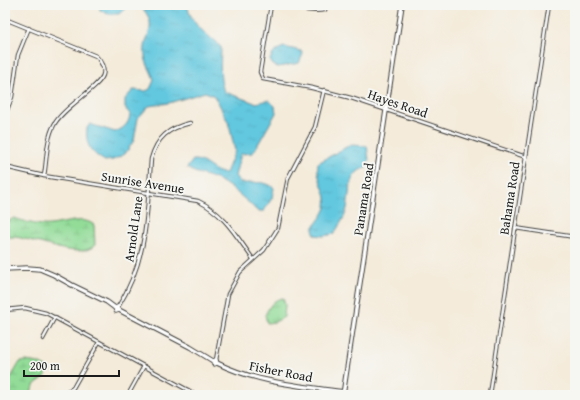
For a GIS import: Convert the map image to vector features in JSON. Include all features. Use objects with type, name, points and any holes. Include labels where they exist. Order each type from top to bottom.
[{"type":"street","name":"Hayes Road","points":[[271,5],[260,72],[261,78],[324,90],[526,157]]},
{"type":"street","points":[[288,5],[298,10],[320,11],[325,10],[327,5]]},
{"type":"street","name":"Panama Road","points":[[344,393],[402,5]]},
{"type":"street","name":"Bahama Road","points":[[490,395],[549,5]]},
{"type":"street","points":[[5,19],[96,56],[100,60],[104,71],[101,79],[67,109],[54,125],[44,176]]},
{"type":"street","points":[[5,115],[12,97],[18,54],[29,28]]},
{"type":"street","points":[[215,361],[228,294],[240,272],[264,250],[278,228],[288,178],[315,127],[324,90]]},
{"type":"street","name":"Arnold Lane","points":[[117,308],[133,281],[141,258],[151,159],[158,141],[170,130],[190,123]]},
{"type":"street","name":"Sunrise Avenue","points":[[5,167],[44,176],[188,199],[208,206],[225,220],[253,259]]},
{"type":"street","points":[[515,228],[575,237]]},
{"type":"street","name":"Fisher Road","points":[[5,269],[27,268],[48,272],[81,290],[97,296],[215,361],[257,378],[298,387],[344,393]]},
{"type":"street","points":[[5,310],[10,308],[31,309],[55,317],[198,395]]},
{"type":"street","points":[[43,339],[55,317]]},
{"type":"street","points":[[68,391],[73,388],[99,342]]},
{"type":"street","points":[[128,395],[144,366]]},
{"type":"street","points":[[185,395],[188,390]]},
{"type":"green space","points":[[14,218],[42,225],[76,221],[89,222],[94,225],[95,245],[87,250],[76,251],[25,239],[14,237],[5,238],[5,223]]},
{"type":"green space","points":[[283,298],[285,305],[284,317],[275,322],[267,323],[265,315],[270,306],[277,300]]},
{"type":"green space","points":[[26,361],[38,363],[46,367],[46,376],[35,384],[29,395],[5,395],[5,379],[10,379],[20,362]]},
{"type":"water","points":[[99,5],[129,5],[119,14],[108,14],[100,10]]},
{"type":"water","points":[[139,5],[187,5],[189,13],[196,24],[221,47],[221,83],[225,92],[255,103],[269,100],[275,106],[276,113],[253,153],[241,154],[235,176],[241,183],[262,183],[270,185],[274,188],[272,198],[264,211],[257,211],[239,194],[224,183],[187,168],[193,160],[198,160],[221,173],[226,173],[235,151],[228,122],[218,102],[213,95],[205,92],[169,103],[149,106],[138,118],[134,140],[125,154],[113,160],[105,161],[96,155],[90,148],[87,139],[87,128],[90,124],[115,132],[121,129],[126,125],[130,114],[125,108],[125,99],[133,90],[146,91],[150,89],[154,80],[145,56],[146,42],[150,30],[149,19]]},
{"type":"water","points":[[284,47],[301,51],[303,54],[299,63],[278,67],[273,65],[270,60],[272,55],[277,50]]},
{"type":"water","points":[[350,145],[367,146],[369,160],[365,168],[359,171],[352,180],[346,212],[334,234],[323,236],[315,235],[313,229],[326,207],[326,196],[318,175],[318,163]]}]
